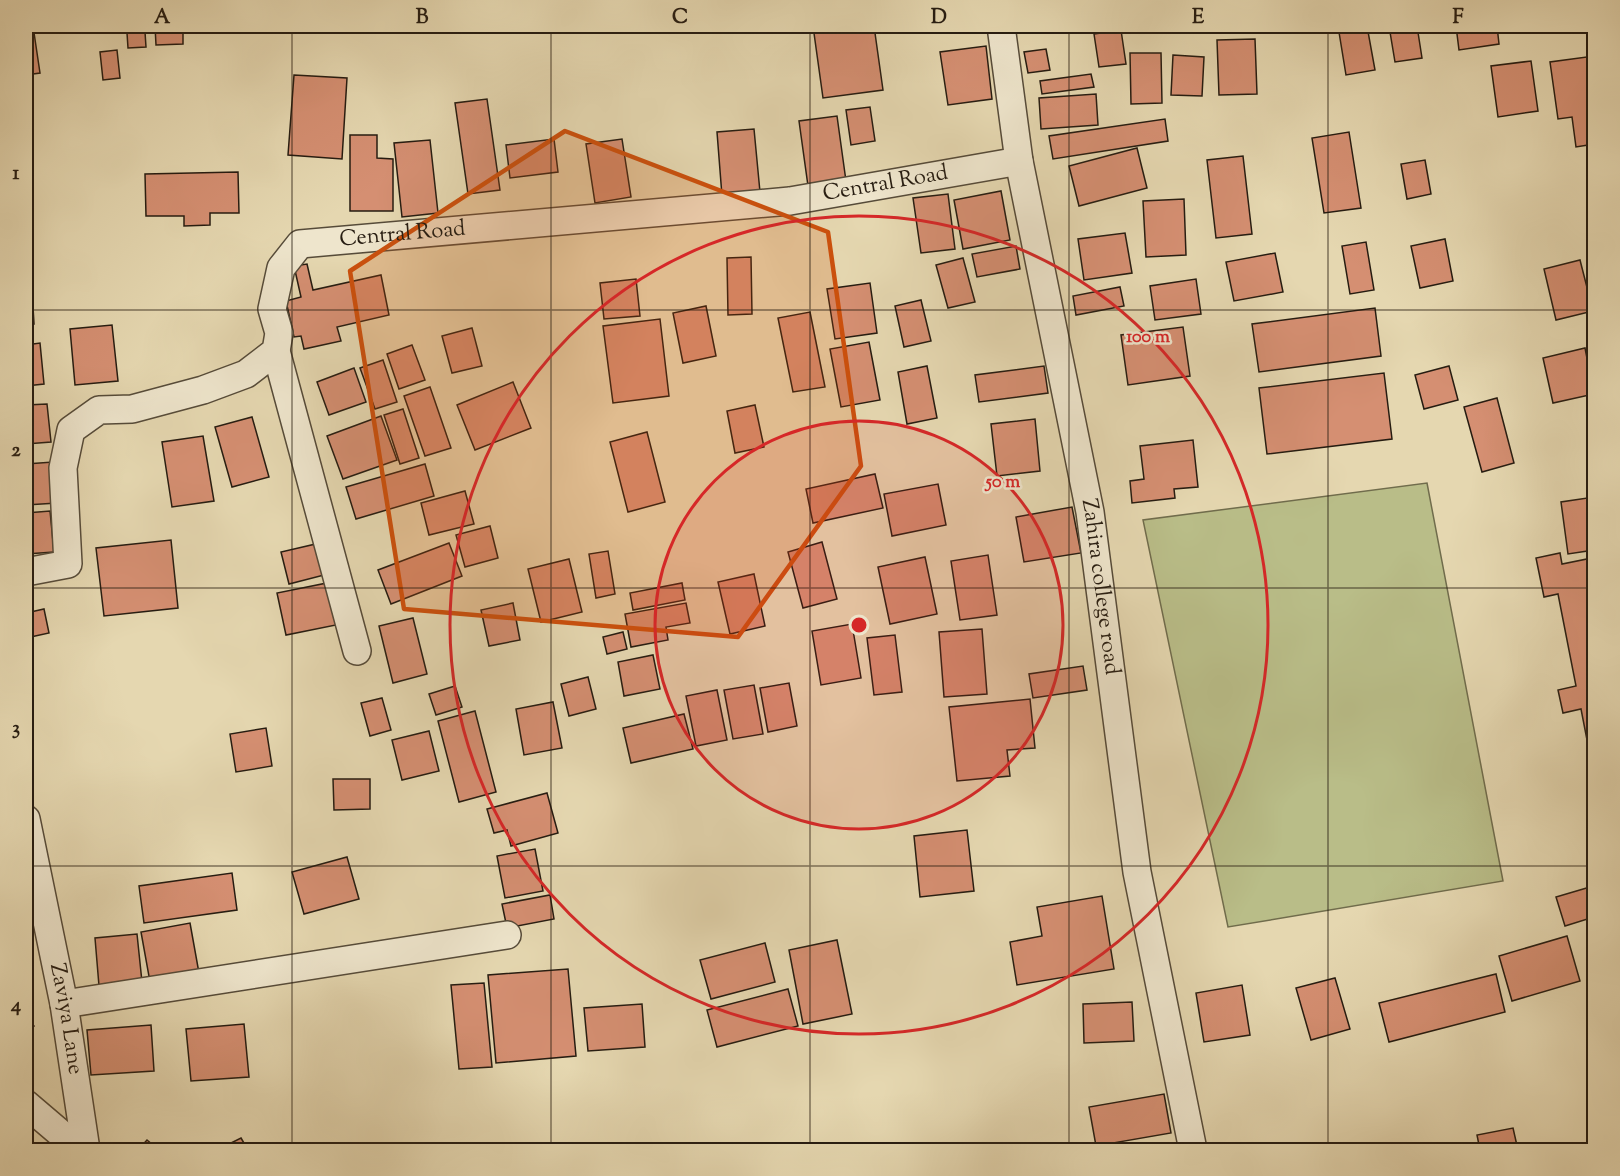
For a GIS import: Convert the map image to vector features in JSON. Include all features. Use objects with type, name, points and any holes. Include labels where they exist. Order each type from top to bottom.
[{"type":"street","name":"Zahira college road","points":[[1001,26],[1019,161],[1090,512],[1137,872],[1193,1150]]},
{"type":"street","name":"Central Road","points":[[357,651],[276,351],[279,333],[272,309],[280,268],[300,244],[790,201],[1019,161]]},
{"type":"street","points":[[26,572],[68,564],[63,468],[70,430],[99,410],[132,409],[203,390],[246,374],[276,351]]},
{"type":"street","name":"Zaviya Lane","points":[[26,819],[64,1004],[86,1150]]},
{"type":"street","points":[[64,1004],[507,935]]},
{"type":"street","points":[[26,1104],[80,1150]]},
{"type":"highlighted area","points":[[565,131],[828,232],[861,466],[738,637],[404,609],[350,271]]},
{"type":"green space","points":[[1427,483],[1503,881],[1228,927],[1143,520]]},
{"type":"building","points":[[26,26],[33,26],[40,73],[26,75]]},
{"type":"building","points":[[155,26],[183,26],[183,44],[156,45]]},
{"type":"building","points":[[813,26],[874,26],[883,90],[823,98]]},
{"type":"building","points":[[1338,26],[1367,26],[1375,70],[1346,75]]},
{"type":"building","points":[[1389,26],[1417,26],[1422,58],[1395,62]]},
{"type":"building","points":[[1456,26],[1497,26],[1499,44],[1459,50]]},
{"type":"building","points":[[1121,30],[1126,64],[1099,67],[1094,34]]},
{"type":"building","points":[[145,32],[146,47],[128,48],[127,33]]},
{"type":"building","points":[[1255,39],[1257,94],[1219,95],[1217,40]]},
{"type":"building","points":[[986,46],[992,99],[948,105],[940,52]]},
{"type":"building","points":[[1046,49],[1050,70],[1028,73],[1024,52]]},
{"type":"building","points":[[117,50],[120,78],[103,80],[100,52]]},
{"type":"building","points":[[1130,53],[1161,53],[1162,103],[1131,104]]},
{"type":"building","points":[[1173,55],[1204,57],[1202,96],[1171,95]]},
{"type":"building","points":[[1594,56],[1594,144],[1576,147],[1572,117],[1558,119],[1550,62]]},
{"type":"building","points":[[1531,61],[1538,111],[1498,117],[1491,66]]},
{"type":"building","points":[[1091,74],[1094,87],[1042,94],[1040,81]]},
{"type":"building","points":[[294,75],[347,78],[342,159],[288,155]]},
{"type":"building","points":[[1096,94],[1098,125],[1041,129],[1039,98]]},
{"type":"building","points":[[487,99],[500,190],[468,194],[455,103]]},
{"type":"building","points":[[870,107],[875,141],[851,145],[846,110]]},
{"type":"building","points":[[837,116],[846,181],[808,186],[799,121]]},
{"type":"building","points":[[1165,119],[1168,141],[1053,159],[1049,136]]},
{"type":"building","points":[[754,129],[760,192],[722,196],[717,132]]},
{"type":"building","points":[[1349,132],[1361,208],[1324,213],[1312,138]]},
{"type":"building","points":[[350,135],[377,135],[377,158],[393,159],[393,211],[350,211]]},
{"type":"building","points":[[554,139],[558,172],[510,178],[506,145]]},
{"type":"building","points":[[622,139],[631,197],[595,203],[586,144]]},
{"type":"building","points":[[430,140],[438,213],[402,217],[394,143]]},
{"type":"building","points":[[1137,148],[1147,188],[1079,206],[1069,166]]},
{"type":"building","points":[[1243,156],[1252,234],[1216,238],[1207,160]]},
{"type":"building","points":[[1425,160],[1431,194],[1407,199],[1401,164]]},
{"type":"building","points":[[26,163],[33,244],[26,245]]},
{"type":"building","points":[[238,172],[239,213],[210,213],[210,225],[184,226],[184,216],[146,216],[145,174]]},
{"type":"building","points":[[1001,191],[1010,240],[963,249],[954,200]]},
{"type":"building","points":[[948,194],[955,249],[921,253],[913,198]]},
{"type":"building","points":[[1184,199],[1186,255],[1146,257],[1143,201]]},
{"type":"building","points":[[1125,233],[1132,273],[1084,280],[1078,239]]},
{"type":"building","points":[[1445,239],[1453,281],[1420,288],[1411,246]]},
{"type":"building","points":[[1366,242],[1374,290],[1350,294],[1342,246]]},
{"type":"building","points":[[1016,246],[1020,269],[977,277],[972,254]]},
{"type":"building","points":[[1275,253],[1283,292],[1234,301],[1226,262]]},
{"type":"building","points":[[751,257],[752,314],[728,315],[727,258]]},
{"type":"building","points":[[963,258],[975,302],[948,308],[936,265]]},
{"type":"building","points":[[1580,260],[1593,311],[1556,320],[1544,269]]},
{"type":"building","points":[[307,264],[313,290],[381,275],[389,315],[337,327],[341,341],[304,349],[301,336],[294,337],[286,301],[301,297],[294,266]]},
{"type":"building","points":[[636,279],[640,316],[604,319],[600,283]]},
{"type":"building","points":[[1196,279],[1201,314],[1155,320],[1150,286]]},
{"type":"building","points":[[870,283],[877,333],[835,339],[827,289]]},
{"type":"building","points":[[1120,287],[1124,306],[1076,315],[1073,296]]},
{"type":"building","points":[[26,290],[32,290],[34,324],[26,324]]},
{"type":"building","points":[[921,300],[931,341],[904,347],[895,306]]},
{"type":"building","points":[[706,306],[716,356],[683,363],[673,313]]},
{"type":"building","points":[[1375,308],[1381,356],[1259,372],[1252,324]]},
{"type":"building","points":[[810,312],[825,387],[793,392],[778,318]]},
{"type":"building","points":[[660,319],[669,396],[613,403],[603,326]]},
{"type":"building","points":[[112,325],[118,381],[75,385],[70,329]]},
{"type":"building","points":[[1183,327],[1190,376],[1128,385],[1121,335]]},
{"type":"building","points":[[472,328],[482,366],[452,373],[442,336]]},
{"type":"building","points":[[869,342],[880,400],[841,407],[830,349]]},
{"type":"building","points":[[40,343],[44,384],[26,386],[26,345]]},
{"type":"building","points":[[412,345],[425,380],[399,389],[387,354]]},
{"type":"building","points":[[1585,348],[1594,394],[1553,403],[1543,358]]},
{"type":"building","points":[[383,360],[397,402],[375,409],[360,368]]},
{"type":"building","points":[[927,366],[937,418],[907,424],[898,372]]},
{"type":"building","points":[[1044,366],[1048,393],[979,402],[975,375]]},
{"type":"building","points":[[1449,366],[1458,400],[1424,409],[1415,375]]},
{"type":"building","points":[[354,368],[366,402],[329,415],[317,382]]},
{"type":"building","points":[[1384,373],[1392,439],[1267,454],[1259,388]]},
{"type":"building","points":[[513,382],[531,428],[475,450],[457,405]]},
{"type":"building","points":[[430,387],[451,448],[425,456],[404,396]]},
{"type":"building","points":[[1497,398],[1514,463],[1482,472],[1464,407]]},
{"type":"building","points":[[47,404],[51,442],[26,444],[26,405]]},
{"type":"building","points":[[755,405],[764,447],[735,453],[727,411]]},
{"type":"building","points":[[403,409],[419,458],[400,464],[384,415]]},
{"type":"building","points":[[381,416],[397,460],[343,479],[327,436]]},
{"type":"building","points":[[252,417],[269,477],[232,487],[215,427]]},
{"type":"building","points":[[1035,419],[1040,471],[997,476],[991,424]]},
{"type":"building","points":[[647,432],[665,502],[628,512],[610,442]]},
{"type":"building","points":[[203,436],[214,501],[172,507],[162,442]]},
{"type":"building","points":[[1193,440],[1198,487],[1174,489],[1175,498],[1132,503],[1130,481],[1144,479],[1140,446]]},
{"type":"building","points":[[53,462],[57,503],[26,505],[26,464]]},
{"type":"building","points":[[425,464],[434,496],[356,519],[346,487]]},
{"type":"building","points":[[875,474],[883,508],[813,523],[806,489]]},
{"type":"building","points":[[938,484],[946,525],[892,536],[884,494]]},
{"type":"building","points":[[465,491],[474,524],[429,535],[421,503]]},
{"type":"building","points":[[1594,497],[1594,550],[1568,554],[1561,502]]},
{"type":"building","points":[[1072,507],[1081,553],[1024,562],[1016,517]]},
{"type":"building","points":[[50,511],[54,552],[26,554],[26,513]]},
{"type":"building","points":[[490,526],[498,558],[465,567],[456,535]]},
{"type":"building","points":[[171,540],[178,608],[104,616],[96,548]]},
{"type":"building","points":[[822,542],[837,599],[803,608],[788,552]]},
{"type":"building","points":[[320,543],[328,574],[289,584],[281,552]]},
{"type":"building","points":[[449,543],[462,576],[391,604],[378,570]]},
{"type":"building","points":[[608,551],[615,594],[596,598],[589,554]]},
{"type":"building","points":[[1560,553],[1562,564],[1592,558],[1594,569],[1594,776],[1581,709],[1563,713],[1558,690],[1576,686],[1558,594],[1544,597],[1536,558]]},
{"type":"building","points":[[988,555],[997,615],[960,620],[951,561]]},
{"type":"building","points":[[925,557],[937,614],[890,624],[878,567]]},
{"type":"building","points":[[569,559],[582,612],[541,622],[528,569]]},
{"type":"building","points":[[754,574],[765,626],[730,634],[718,582]]},
{"type":"building","points":[[327,583],[336,625],[286,635],[277,593]]},
{"type":"building","points":[[682,583],[685,600],[633,610],[630,593]]},
{"type":"building","points":[[513,603],[520,640],[489,646],[481,610]]},
{"type":"building","points":[[686,603],[690,623],[666,627],[668,640],[631,647],[625,614]]},
{"type":"building","points":[[44,609],[49,633],[26,638],[26,613]]},
{"type":"building","points":[[413,618],[427,674],[393,683],[379,626]]},
{"type":"building","points":[[852,624],[861,678],[821,685],[812,631]]},
{"type":"building","points":[[982,629],[987,694],[944,697],[939,632]]},
{"type":"building","points":[[623,632],[627,649],[607,654],[603,637]]},
{"type":"building","points":[[895,635],[902,692],[874,695],[867,638]]},
{"type":"building","points":[[653,655],[660,689],[624,696],[618,662]]},
{"type":"building","points":[[1083,666],[1087,690],[1033,698],[1029,674]]},
{"type":"building","points":[[588,677],[596,709],[569,716],[561,684]]},
{"type":"building","points":[[789,683],[797,726],[768,732],[760,688]]},
{"type":"building","points":[[754,685],[763,734],[733,739],[724,690]]},
{"type":"building","points":[[455,686],[462,707],[436,715],[429,694]]},
{"type":"building","points":[[717,690],[727,740],[696,746],[686,696]]},
{"type":"building","points":[[382,698],[391,730],[370,736],[361,703]]},
{"type":"building","points":[[1030,699],[1035,748],[1007,750],[1010,776],[957,781],[949,707]]},
{"type":"building","points":[[553,702],[562,748],[524,755],[516,709]]},
{"type":"building","points":[[475,711],[496,792],[459,802],[438,721]]},
{"type":"building","points":[[684,714],[693,749],[631,763],[623,728]]},
{"type":"building","points":[[266,728],[272,766],[236,772],[230,734]]},
{"type":"building","points":[[429,731],[439,771],[402,780],[392,740]]},
{"type":"building","points":[[333,779],[370,779],[370,809],[334,810]]},
{"type":"building","points":[[547,793],[558,833],[511,846],[507,830],[494,833],[487,809]]},
{"type":"building","points":[[967,830],[974,891],[920,897],[914,836]]},
{"type":"building","points":[[535,849],[543,891],[505,898],[497,856]]},
{"type":"building","points":[[347,857],[359,899],[304,914],[292,872]]},
{"type":"building","points":[[232,873],[237,910],[144,923],[139,886]]},
{"type":"building","points":[[1590,887],[1594,917],[1565,926],[1556,897]]},
{"type":"building","points":[[550,895],[554,919],[507,928],[502,904]]},
{"type":"building","points":[[1102,896],[1114,969],[1017,985],[1010,942],[1042,936],[1037,907]]},
{"type":"building","points":[[190,923],[199,973],[150,982],[141,932]]},
{"type":"building","points":[[137,934],[142,982],[99,986],[95,938]]},
{"type":"building","points":[[1567,936],[1580,981],[1512,1001],[1499,956]]},
{"type":"building","points":[[837,940],[852,1014],[803,1024],[789,950]]},
{"type":"building","points":[[765,943],[775,982],[711,999],[700,960]]},
{"type":"building","points":[[568,969],[576,1056],[496,1063],[488,975]]},
{"type":"building","points":[[1496,974],[1505,1012],[1389,1042],[1379,1003]]},
{"type":"building","points":[[1335,978],[1350,1029],[1311,1040],[1296,988]]},
{"type":"building","points":[[484,983],[492,1067],[459,1069],[451,985]]},
{"type":"building","points":[[1242,985],[1250,1035],[1204,1042],[1196,993]]},
{"type":"building","points":[[788,989],[798,1026],[717,1047],[707,1010]]},
{"type":"building","points":[[1132,1002],[1134,1041],[1084,1043],[1083,1004]]},
{"type":"building","points":[[642,1004],[645,1047],[588,1051],[584,1008]]},
{"type":"building","points":[[26,1018],[34,1026],[26,1035]]},
{"type":"building","points":[[244,1024],[249,1077],[191,1081],[186,1029]]},
{"type":"building","points":[[151,1025],[154,1071],[91,1075],[87,1030]]},
{"type":"building","points":[[1164,1094],[1171,1133],[1096,1146],[1089,1107]]},
{"type":"building","points":[[1513,1128],[1518,1150],[1480,1150],[1477,1135]]},
{"type":"building","points":[[241,1138],[248,1150],[217,1150]]},
{"type":"building","points":[[147,1140],[159,1150],[138,1150]]}]
